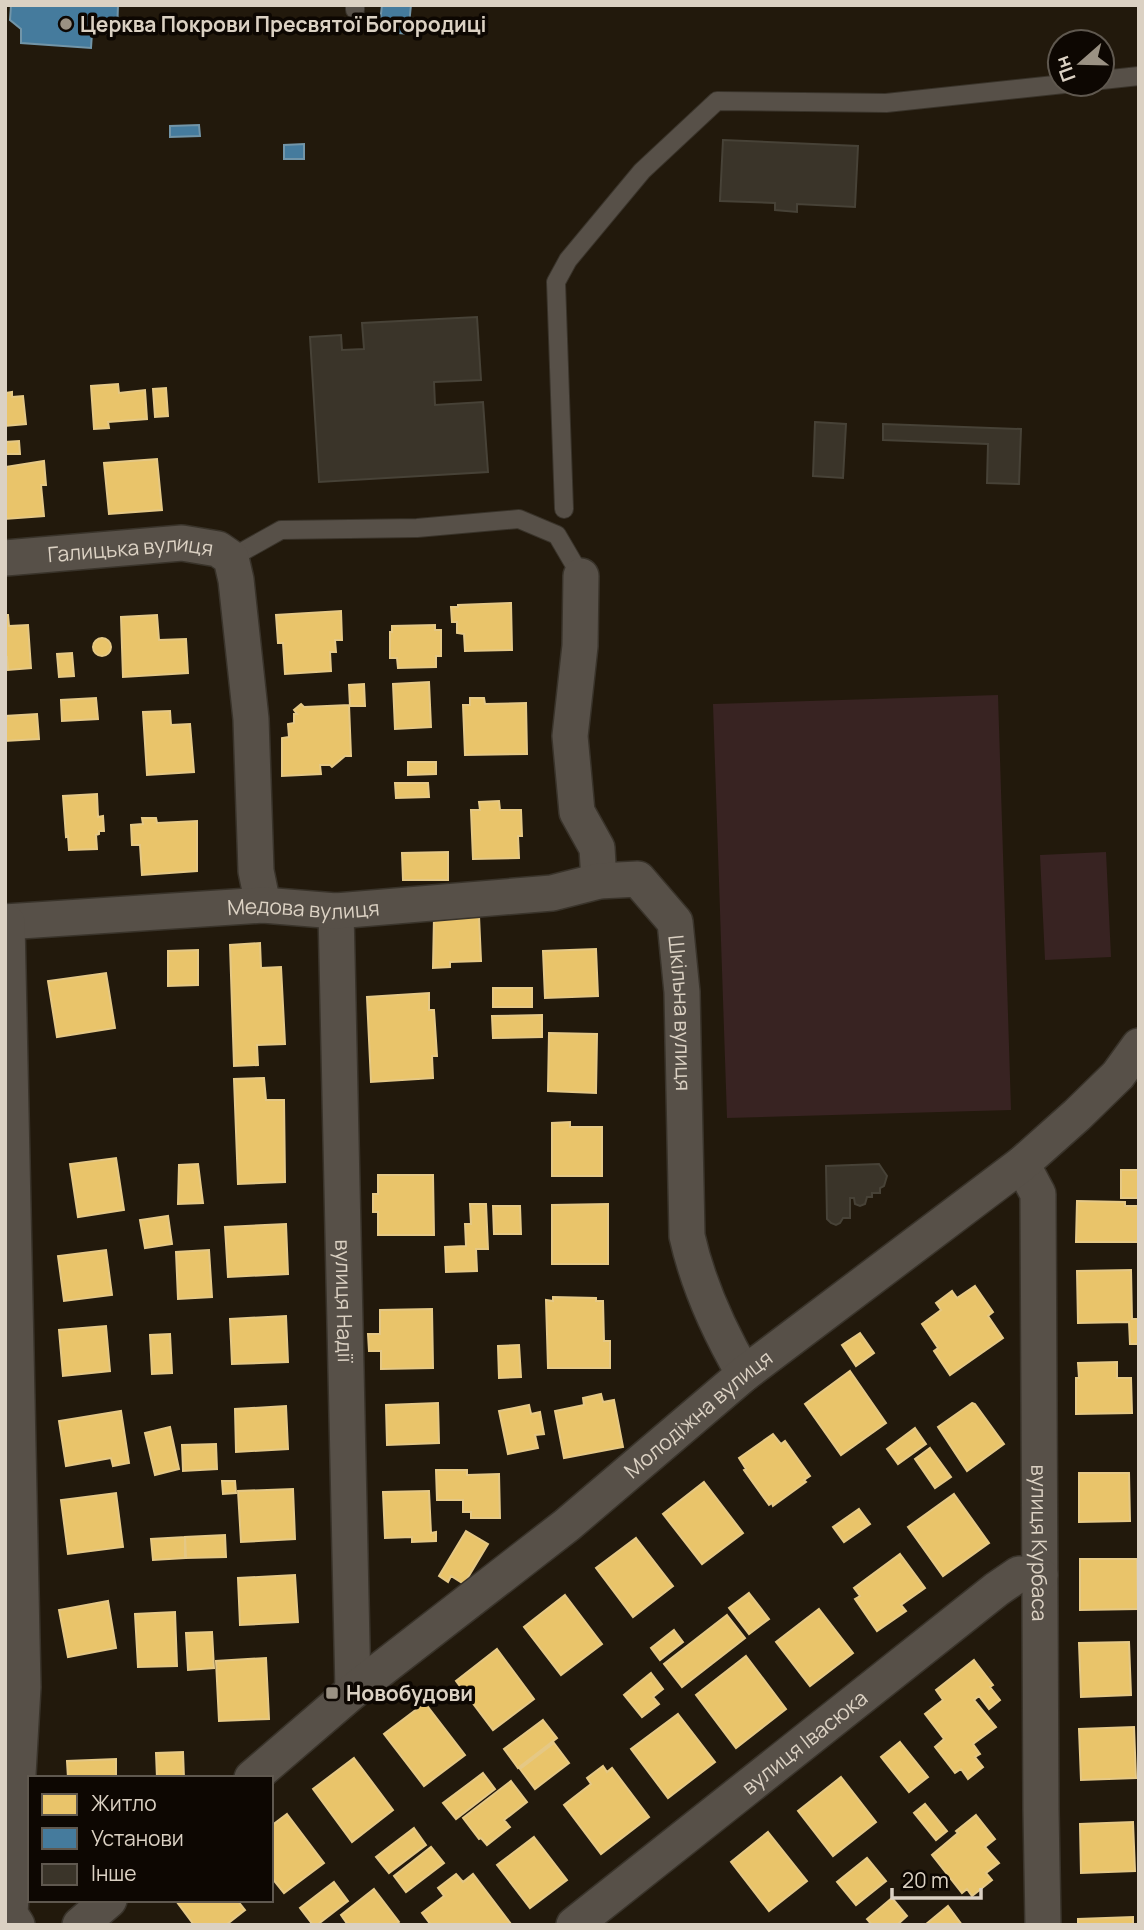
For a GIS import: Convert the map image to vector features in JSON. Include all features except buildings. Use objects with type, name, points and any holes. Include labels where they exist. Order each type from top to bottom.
[{"type":"street","name":"Галицька вулиця","points":[[5,558],[182,543],[218,549],[234,569]]},
{"type":"street","points":[[234,569],[251,719],[256,871],[263,905]]},
{"type":"street","points":[[581,576],[580,646],[570,736],[577,812],[597,848],[598,881]]},
{"type":"street","name":"Шкільна вулиця","points":[[598,881],[638,879],[675,922],[682,992],[687,1236],[695,1272],[744,1374]]},
{"type":"street","name":"Медова вулиця","points":[[6,922],[263,905],[336,911],[552,893],[598,881]]},
{"type":"street","name":"вулиця Надії","points":[[336,911],[353,1691]]},
{"type":"street","points":[[6,922],[23,1687],[10,1914],[17,1925]]},
{"type":"street","name":"Молодіжна вулиця","points":[[254,1776],[353,1691],[566,1525],[744,1374],[1022,1164],[1118,1075],[1139,1046]]},
{"type":"street","name":"вулиця Курбаса","points":[[1022,1164],[1038,1194],[1043,1925]]},
{"type":"street","name":"вулиця Івасюка","points":[[574,1925],[997,1589],[1019,1574],[1040,1575]]},
{"type":"street","points":[[80,1925],[106,1902]]},
{"type":"lane","points":[[1116,78],[1139,76]]},
{"type":"lane","points":[[564,509],[556,282],[568,260],[642,172],[717,102],[886,103],[1046,86]]},
{"type":"lane","points":[[234,569],[281,530],[418,528],[519,519],[557,535],[581,576]]},
{"type":"shaded area","points":[[998,695],[1011,1110],[727,1118],[713,704]]},
{"type":"shaded area","points":[[1106,852],[1111,957],[1045,960],[1040,855]]},
{"type":"place","name":"Церква Покрови Пресвятої Богородиці","points":[[66,24]]},
{"type":"place","name":"Новобудови","points":[[332,1693]]}]
